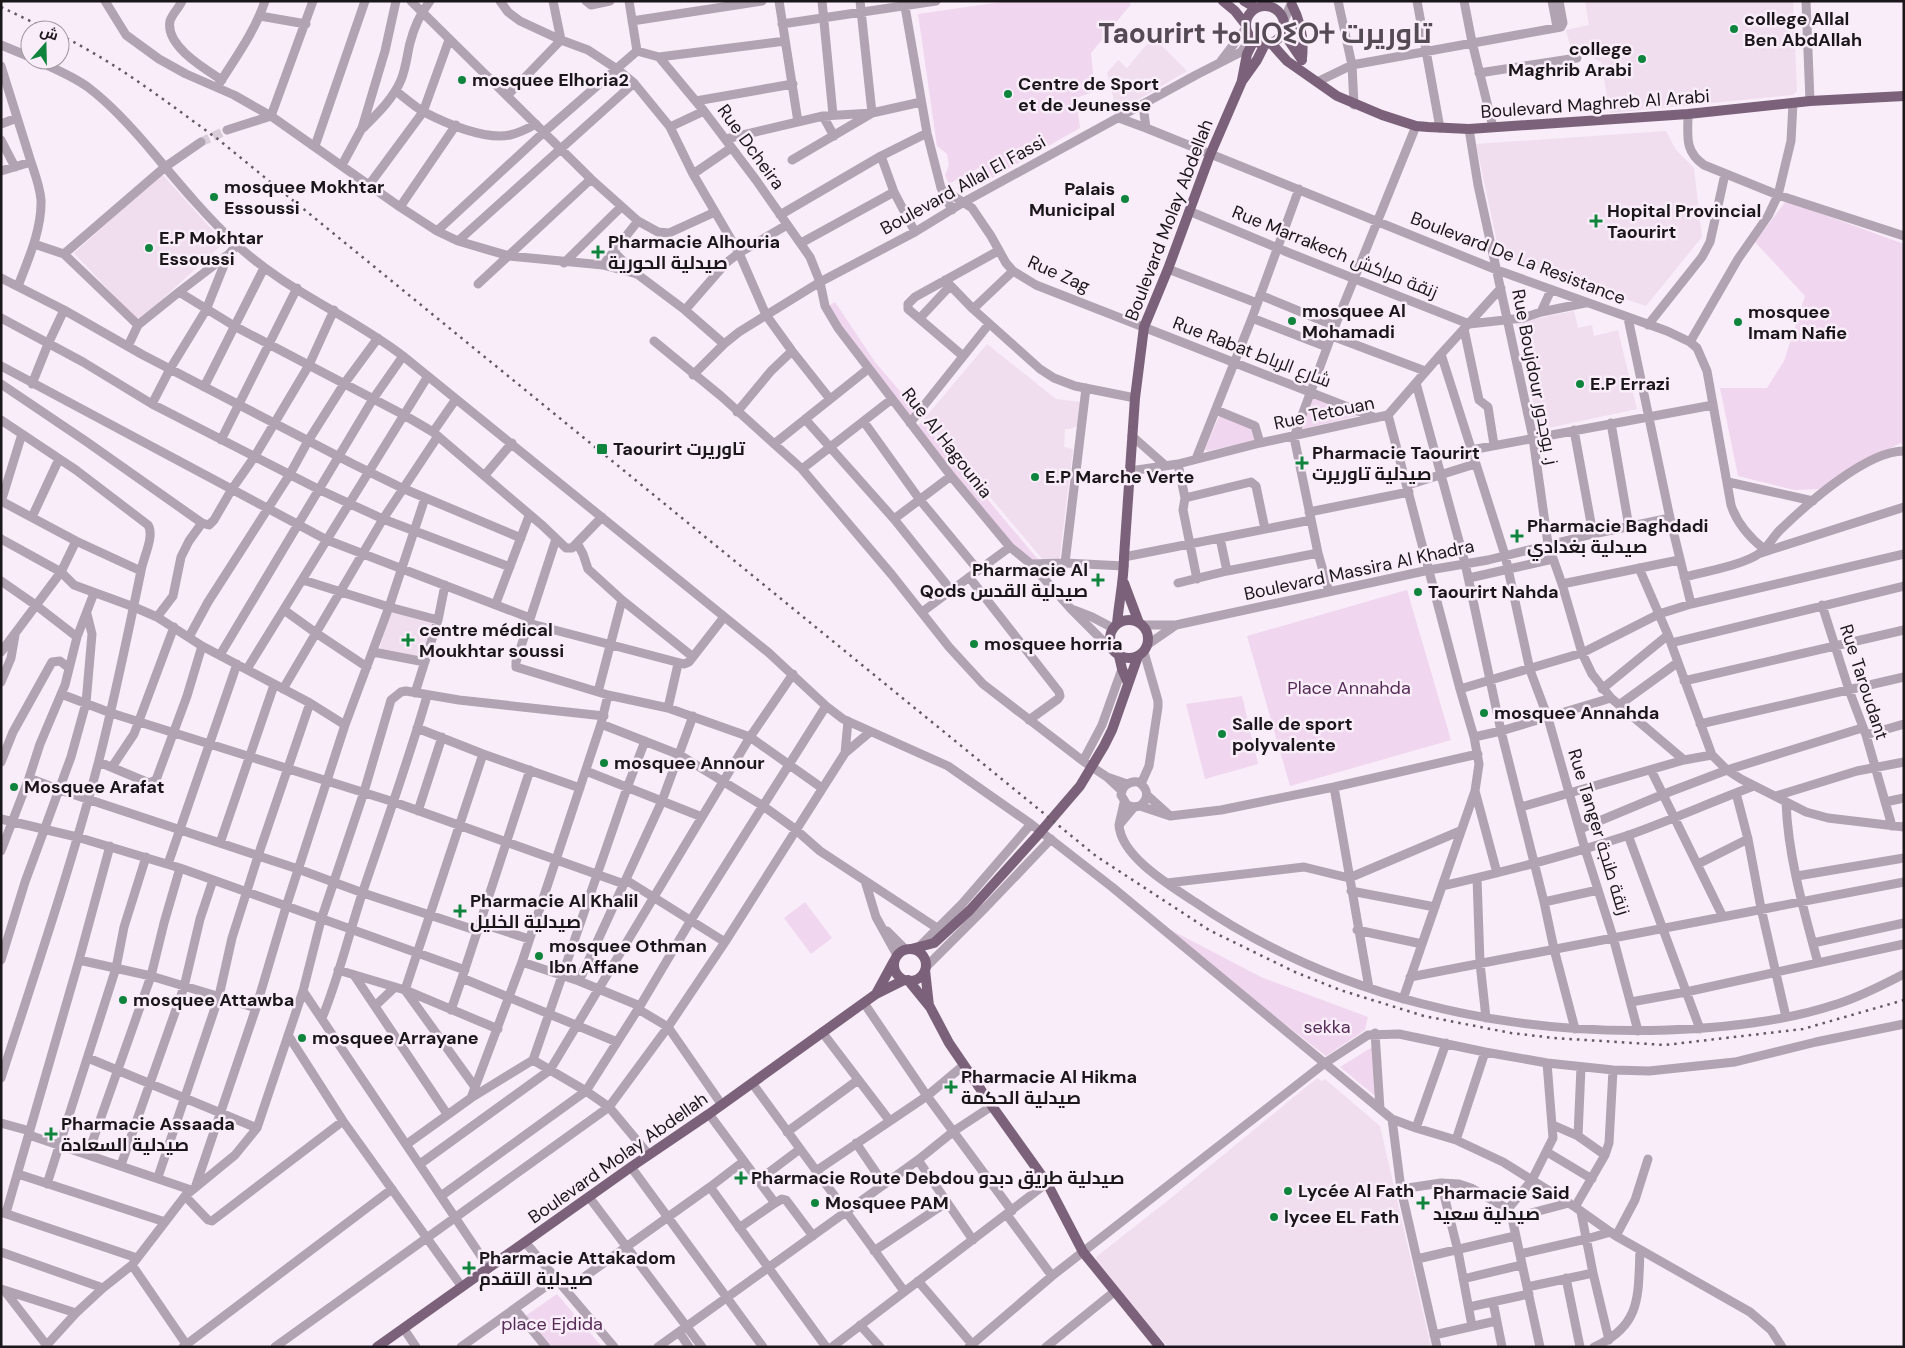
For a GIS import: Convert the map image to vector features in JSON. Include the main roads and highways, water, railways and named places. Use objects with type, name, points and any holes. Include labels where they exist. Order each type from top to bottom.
[{"type":"main road","points":[[1224,1],[1246,26],[1252,39],[1246,54],[1242,81]]},
{"type":"main road","points":[[1242,81],[1268,44],[1280,37],[1283,32],[1284,21],[1280,13],[1273,7],[1244,1]]},
{"type":"main road","points":[[1292,3],[1298,16],[1302,34],[1303,71]]},
{"type":"main road","points":[[1246,26],[1247,18],[1262,5]]},
{"type":"main road","points":[[1283,32],[1302,58]]},
{"type":"main road","points":[[1252,39],[1268,44]]},
{"type":"main road","name":"Boulevard Maghreb Al Arabi","points":[[1268,44],[1317,82],[1354,105],[1416,126],[1440,128],[1469,129],[1688,114],[1810,101],[1904,96]]},
{"type":"main road","name":"Boulevard Molay Abdellah","points":[[1115,626],[1124,583],[1132,436],[1144,327],[1168,269],[1210,155],[1242,81]]},
{"type":"main road","name":"Boulevard Molay Abdellah","points":[[1124,583],[1141,624]]},
{"type":"main road","points":[[906,980],[919,978],[937,941],[970,910],[1080,786],[1112,730],[1127,686],[1143,651],[1147,634],[1141,624],[1126,620],[1115,626],[1110,640],[1117,654],[1127,686]]},
{"type":"main road","points":[[1117,654],[1125,658],[1143,651]]},
{"type":"main road","points":[[937,941],[906,952],[896,972],[906,980],[930,1007],[949,1043],[1047,1183],[1083,1252],[1160,1347]]},
{"type":"main road","points":[[906,952],[920,952],[926,966],[930,1007]]},
{"type":"main road","name":"Boulevard Molay Abdellah","points":[[876,994],[906,952]]},
{"type":"main road","name":"Boulevard Molay Abdellah","points":[[377,1347],[709,1114],[876,994],[906,980]]},
{"type":"tunnel","points":[[201,142],[227,130]]},
{"type":"railway","points":[[1,7],[28,20]]},
{"type":"railway","points":[[70,40],[122,71],[219,140],[1096,856],[1209,930],[1295,972],[1340,990],[1424,1016],[1511,1033],[1554,1038],[1665,1045],[1803,1029],[1904,1000]]},
{"type":"place","name":"college Allal Ben AbdAllah","points":[[1734,29]]},
{"type":"place","name":"college Maghrib Arabi","points":[[1642,59]]},
{"type":"place","name":"mosquee Elhoria2","points":[[462,80]]},
{"type":"place","name":"Centre de Sport et de Jeunesse","points":[[1008,94]]},
{"type":"place","name":"mosquee Mokhtar Essoussi","points":[[214,197]]},
{"type":"place","name":"Palais Municipal","points":[[1125,199]]},
{"type":"place","name":"Hopital Provincial Taourirt","points":[[1596,221]]},
{"type":"place","name":"E.P Mokhtar Essoussi","points":[[149,248]]},
{"type":"place","name":"Pharmacie Alhouria صيدلية الحورية","points":[[598,252]]},
{"type":"place","name":"mosquee Al Mohamadi","points":[[1292,321]]},
{"type":"place","name":"mosquee Imam Nafie","points":[[1738,322]]},
{"type":"place","name":"E.P Errazi","points":[[1580,384]]},
{"type":"place","name":"Taourirt تاوريرت","points":[[602,449]]},
{"type":"place","name":"Pharmacie Taourirt صيدلية تاوريرت","points":[[1302,463]]},
{"type":"place","name":"E.P Marche Verte","points":[[1035,477]]},
{"type":"place","name":"Pharmacie Baghdadi صيدلية بغدادي","points":[[1517,536]]},
{"type":"place","name":"Pharmacie Al Qods صيدلية القدس","points":[[1098,580]]},
{"type":"place","name":"Taourirt Nahda","points":[[1418,592]]},
{"type":"place","name":"centre médical Moukhtar soussi","points":[[408,640]]},
{"type":"place","name":"mosquee horria","points":[[974,644]]},
{"type":"place","name":"mosquee Annahda","points":[[1484,713]]},
{"type":"place","name":"Salle de sport polyvalente","points":[[1222,734]]},
{"type":"place","name":"mosquee Annour","points":[[604,763]]},
{"type":"place","name":"Mosquee Arafat","points":[[14,787]]},
{"type":"place","name":"Pharmacie Al Khalil صيدلية الخليل","points":[[460,911]]},
{"type":"place","name":"mosquee Othman Ibn Affane","points":[[539,956]]},
{"type":"place","name":"mosquee Attawba","points":[[123,1000]]},
{"type":"place","name":"mosquee Arrayane","points":[[302,1038]]},
{"type":"place","name":"Pharmacie Al Hikma صيدلية الحكمة","points":[[951,1087]]},
{"type":"place","name":"Pharmacie Assaada صيدلية السعادة","points":[[51,1134]]},
{"type":"place","name":"Pharmacie Route Debdou صيدلية طريق دبدو","points":[[741,1178]]},
{"type":"place","name":"Lycée Al Fath","points":[[1288,1191]]},
{"type":"place","name":"Mosquee PAM","points":[[815,1203]]},
{"type":"place","name":"Pharmacie Said صيدلية سعيد","points":[[1423,1203]]},
{"type":"place","name":"lycee EL Fath","points":[[1274,1217]]},
{"type":"place","name":"Pharmacie Attakadom صيدلية التقدم","points":[[469,1268]]},
{"type":"district","name":"Taourirt ⵜⴰⵡⵔⵉⵔⵜ تاوريرت","points":[[1265,33]]},
{"type":"park label","name":"Place Annahda","points":[[1349,688]]},
{"type":"park label","name":"sekka","points":[[1327,1027]]},
{"type":"park label","name":"place Ejdida","points":[[552,1324]]}]
